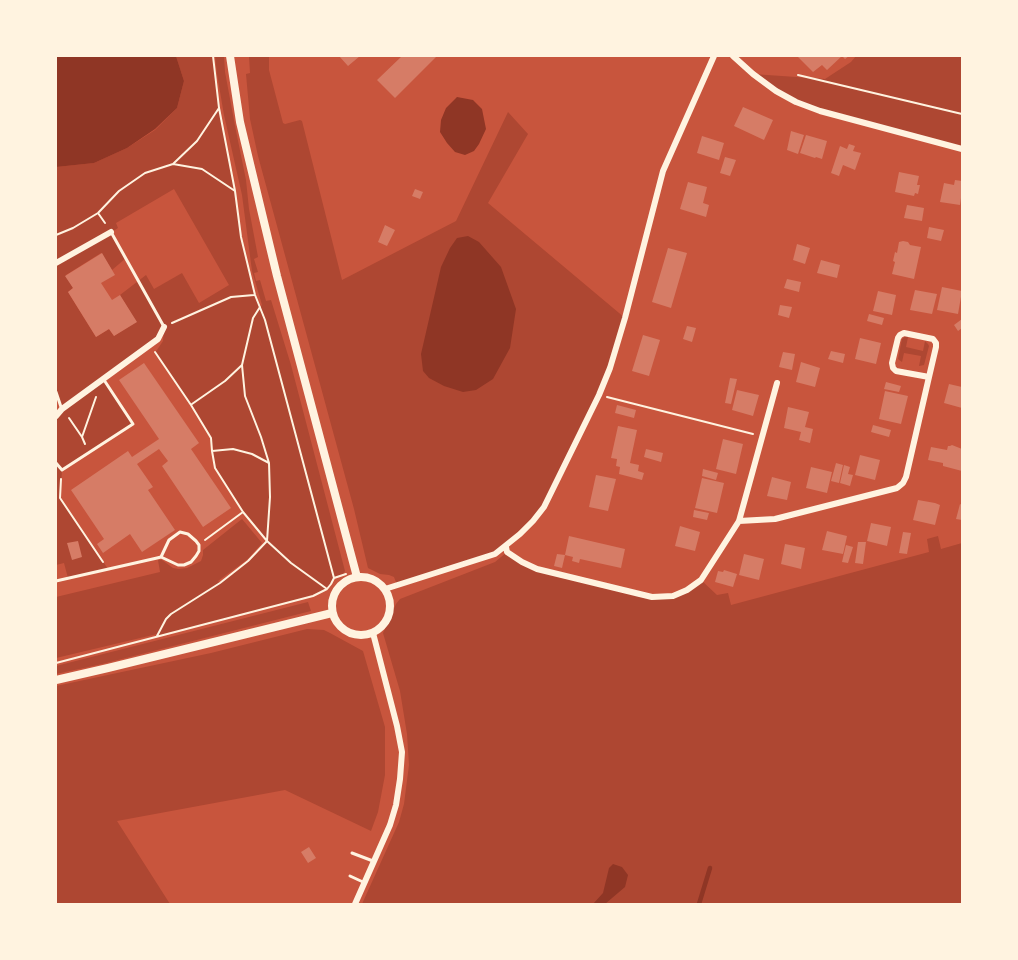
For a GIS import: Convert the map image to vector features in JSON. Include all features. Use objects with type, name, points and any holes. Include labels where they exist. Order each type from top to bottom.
[{"type":"street","points":[[230,56],[240,123],[277,276],[357,577]]},
{"type":"street","points":[[385,589],[495,554],[534,521],[544,507],[610,368],[663,171],[714,56]]},
{"type":"street","points":[[733,56],[760,80],[796,102],[820,111],[963,149]]},
{"type":"street","points":[[56,263],[110,229]]},
{"type":"street","points":[[56,416],[102,378],[158,339],[164,327]]},
{"type":"street","points":[[739,521],[775,519],[897,488],[906,477],[929,377],[936,343],[933,339],[904,333],[900,335],[892,363],[893,368],[896,371],[929,377]]},
{"type":"street","points":[[506,546],[507,552],[537,569],[652,597],[673,596],[687,590],[701,580],[739,521],[777,383]]},
{"type":"street","points":[[357,577],[368,578],[385,589],[390,602],[388,617],[373,633],[365,636],[348,633],[335,621],[332,613],[332,599],[344,582],[357,577]]},
{"type":"street","points":[[56,680],[332,613]]},
{"type":"street","points":[[355,904],[390,825],[396,805],[402,752],[398,726],[373,633]]},
{"type":"lane","points":[[110,229],[164,327]]},
{"type":"lane","points":[[56,463],[62,470],[133,424],[102,378]]},
{"type":"lane","points":[[56,392],[62,409]]},
{"type":"lane","points":[[56,581],[161,557],[172,564],[184,565],[196,556],[199,545],[188,534],[180,532],[166,544],[161,557]]},
{"type":"lane","points":[[352,853],[374,862]]},
{"type":"lane","points":[[350,876],[365,883]]},
{"type":"path","points":[[56,663],[313,596],[327,589],[334,578],[241,237],[235,191],[219,108],[213,56]]},
{"type":"path","points":[[798,75],[963,114]]},
{"type":"path","points":[[56,235],[98,213],[119,191],[145,173],[173,164],[197,141],[219,108]]},
{"type":"path","points":[[173,164],[202,170],[235,191]]},
{"type":"path","points":[[98,213],[110,229]]},
{"type":"path","points":[[164,327],[231,297],[255,295]]},
{"type":"path","points":[[157,636],[171,614],[220,583],[248,561],[267,541],[270,497],[269,463],[245,396],[242,365],[253,318],[260,308]]},
{"type":"path","points":[[155,353],[211,438],[215,468],[243,512],[267,541],[291,563],[327,589]]},
{"type":"path","points":[[191,405],[225,381],[242,365]]},
{"type":"path","points":[[82,437],[102,378]]},
{"type":"path","points":[[599,395],[762,436]]},
{"type":"path","points":[[62,409],[82,437],[88,454]]},
{"type":"path","points":[[212,451],[233,449],[252,454],[269,463]]},
{"type":"path","points":[[62,470],[60,498],[108,569]]},
{"type":"path","points":[[199,545],[243,512]]},
{"type":"shaded area","points":[[56,56],[176,56],[184,81],[177,108],[155,129],[127,148],[94,163],[56,167]]},
{"type":"shaded area","points":[[176,56],[213,56],[219,108],[235,191],[241,237],[260,307],[262,305],[252,271],[242,195],[217,74],[215,56],[224,56],[258,257],[254,259],[258,272],[254,273],[256,281],[260,280],[266,301],[271,300],[291,365],[345,571],[343,575],[334,578],[331,584],[319,594],[157,636],[157,634],[56,658],[56,597],[160,572],[158,560],[162,560],[173,568],[187,568],[201,561],[203,550],[242,519],[262,543],[248,559],[218,581],[220,583],[248,561],[267,541],[243,512],[215,468],[211,438],[155,353],[163,341],[164,329],[158,339],[103,378],[133,424],[62,470],[60,498],[108,569],[68,578],[64,563],[56,565],[56,416],[61,409],[56,392],[56,167],[94,163],[127,148],[155,130],[177,108],[184,81]],"holes":[[[174,189],[229,285],[199,303],[182,273],[154,289],[146,275],[120,295],[136,322],[114,336],[109,329],[96,337],[68,292],[73,288],[66,275],[101,253],[112,270],[126,258],[112,232],[118,228],[116,223]]]},
{"type":"shaded area","points":[[249,56],[269,56],[269,70],[283,123],[302,121],[342,280],[456,221],[508,112],[528,134],[488,203],[625,318],[610,368],[544,507],[495,554],[397,585],[394,577],[368,568],[258,156],[250,119],[246,74],[250,73]]},
{"type":"shaded area","points":[[856,56],[962,56],[962,149],[796,102],[753,74],[825,79],[851,62]]},
{"type":"shaded area","points":[[457,97],[473,100],[482,109],[486,129],[474,151],[465,155],[455,152],[440,132],[441,120],[446,108]]},
{"type":"shaded area","points":[[468,236],[479,242],[501,267],[516,309],[510,348],[493,379],[476,390],[463,392],[429,378],[423,371],[421,354],[441,267],[457,238]]},
{"type":"shaded area","points":[[908,337],[906,347],[923,351],[925,341],[928,344],[924,365],[919,366],[921,356],[904,353],[902,362],[898,359],[902,339]]},
{"type":"shaded area","points":[[938,536],[941,549],[962,543],[962,904],[362,904],[399,822],[404,804],[409,765],[400,691],[383,633],[400,599],[495,562],[507,552],[537,569],[652,597],[673,596],[701,580],[717,595],[728,593],[731,605],[929,552],[927,539]]},
{"type":"shaded area","points":[[308,602],[311,611],[56,674],[56,666]]},
{"type":"shaded area","points":[[307,629],[324,630],[363,651],[385,727],[385,775],[378,812],[371,831],[285,790],[117,821],[170,904],[56,904],[56,686],[211,653]]},
{"type":"shaded area","points":[[613,864],[622,867],[628,875],[625,887],[605,904],[593,904],[603,893],[609,868]]},
{"type":"building","points":[[339,56],[360,56],[348,66]]},
{"type":"building","points":[[402,56],[437,56],[395,98],[377,80]]},
{"type":"building","points":[[797,56],[842,56],[827,70],[822,65],[813,72]]},
{"type":"building","points":[[743,107],[773,120],[764,140],[734,126]]},
{"type":"building","points":[[791,131],[804,135],[798,154],[787,150]]},
{"type":"building","points":[[806,135],[827,141],[822,159],[800,153]]},
{"type":"building","points":[[702,136],[724,143],[719,160],[697,153]]},
{"type":"building","points":[[849,144],[855,146],[853,151],[861,153],[855,170],[843,165],[839,176],[831,173],[840,146],[847,149]]},
{"type":"building","points":[[725,157],[736,160],[730,176],[720,173]]},
{"type":"building","points":[[899,172],[919,176],[918,194],[915,193],[914,196],[895,192]]},
{"type":"building","points":[[955,180],[962,181],[960,205],[940,202],[944,183],[954,185]]},
{"type":"building","points":[[688,182],[707,187],[703,203],[709,205],[706,217],[680,209]]},
{"type":"building","points":[[415,189],[423,192],[420,199],[412,196]]},
{"type":"building","points":[[907,205],[924,208],[922,221],[904,218]]},
{"type":"building","points":[[385,225],[395,230],[387,246],[378,242]]},
{"type":"building","points":[[929,227],[944,230],[941,241],[927,238]]},
{"type":"building","points":[[903,241],[921,247],[914,279],[892,274],[895,252],[897,253],[899,242]]},
{"type":"building","points":[[797,244],[810,248],[805,264],[793,260]]},
{"type":"building","points":[[668,248],[687,253],[671,308],[652,302]]},
{"type":"building","points":[[102,253],[115,275],[101,283],[112,300],[120,295],[137,322],[114,336],[109,329],[96,337],[68,292],[73,288],[65,276]]},
{"type":"building","points":[[821,260],[840,265],[837,278],[817,273]]},
{"type":"building","points":[[787,279],[801,282],[799,292],[784,288]]},
{"type":"building","points":[[942,287],[962,291],[958,314],[937,310]]},
{"type":"building","points":[[915,290],[937,294],[932,314],[910,310]]},
{"type":"building","points":[[878,291],[896,295],[892,315],[873,311]]},
{"type":"building","points":[[780,305],[792,307],[789,318],[778,315]]},
{"type":"building","points":[[869,314],[884,318],[882,325],[867,321]]},
{"type":"building","points":[[962,319],[962,328],[958,331],[954,325]]},
{"type":"building","points":[[687,326],[696,328],[692,342],[683,339]]},
{"type":"building","points":[[643,335],[660,340],[649,376],[632,371]]},
{"type":"building","points":[[860,338],[881,343],[876,364],[855,359]]},
{"type":"building","points":[[831,351],[845,354],[843,363],[828,359]]},
{"type":"building","points":[[783,352],[795,354],[792,370],[779,367]]},
{"type":"building","points":[[801,362],[820,368],[815,387],[796,382]]},
{"type":"building","points":[[144,363],[199,443],[191,449],[231,508],[203,527],[162,466],[168,461],[159,449],[137,464],[153,487],[148,490],[175,530],[142,552],[130,534],[103,553],[97,544],[104,539],[71,490],[128,451],[132,457],[159,439],[119,380]]},
{"type":"building","points":[[730,378],[737,379],[731,404],[725,403]]},
{"type":"building","points":[[886,382],[901,386],[899,392],[884,389]]},
{"type":"building","points":[[949,384],[962,387],[962,408],[944,403]]},
{"type":"building","points":[[737,390],[759,395],[753,416],[732,410]]},
{"type":"building","points":[[885,391],[908,396],[901,424],[879,419]]},
{"type":"building","points":[[617,405],[636,410],[634,418],[615,413]]},
{"type":"building","points":[[788,407],[809,412],[805,427],[813,429],[810,443],[799,440],[801,432],[784,428]]},
{"type":"building","points":[[873,425],[891,430],[889,437],[871,432]]},
{"type":"building","points":[[618,426],[637,430],[630,463],[639,465],[638,471],[644,473],[642,480],[619,474],[620,467],[616,466],[617,459],[611,458]]},
{"type":"building","points":[[723,439],[743,444],[736,474],[716,469]]},
{"type":"building","points":[[952,445],[962,449],[962,471],[928,460],[931,447],[947,450],[948,446]]},
{"type":"building","points":[[646,449],[663,453],[661,462],[644,457]]},
{"type":"building","points":[[860,455],[880,460],[875,480],[855,475]]},
{"type":"building","points":[[836,463],[843,465],[839,483],[831,481]]},
{"type":"building","points":[[844,465],[850,467],[848,474],[853,475],[850,486],[840,483]]},
{"type":"building","points":[[811,467],[832,472],[827,493],[806,488]]},
{"type":"building","points":[[703,469],[718,473],[716,480],[702,476]]},
{"type":"building","points":[[596,475],[616,479],[608,511],[589,507]]},
{"type":"building","points":[[772,477],[791,482],[787,500],[767,496]]},
{"type":"building","points":[[702,478],[724,483],[717,513],[695,508]]},
{"type":"building","points":[[918,500],[940,505],[935,525],[913,520]]},
{"type":"building","points":[[960,504],[962,505],[962,520],[956,519]]},
{"type":"building","points":[[694,510],[709,513],[707,520],[693,517]]},
{"type":"building","points":[[871,523],[891,527],[887,546],[867,541]]},
{"type":"building","points":[[680,526],[700,532],[695,551],[675,546]]},
{"type":"building","points":[[827,531],[847,536],[843,554],[822,550]]},
{"type":"building","points":[[903,532],[911,533],[907,554],[899,553]]},
{"type":"building","points":[[569,536],[625,549],[621,568],[580,559],[579,563],[572,561],[573,557],[565,555]]},
{"type":"building","points":[[78,541],[82,557],[72,560],[67,543]]},
{"type":"building","points":[[858,542],[866,542],[863,564],[855,563]]},
{"type":"building","points":[[785,544],[805,548],[801,569],[781,564]]},
{"type":"building","points":[[846,545],[853,547],[848,563],[842,562]]},
{"type":"building","points":[[557,554],[565,555],[562,568],[554,566]]},
{"type":"building","points":[[744,554],[764,559],[759,580],[739,575]]},
{"type":"building","points":[[724,570],[737,574],[733,587],[715,582],[718,571],[723,572]]},
{"type":"building","points":[[309,847],[316,858],[308,863],[301,852]]},
{"type":"waterway","points":[[699,904],[710,868]]}]
